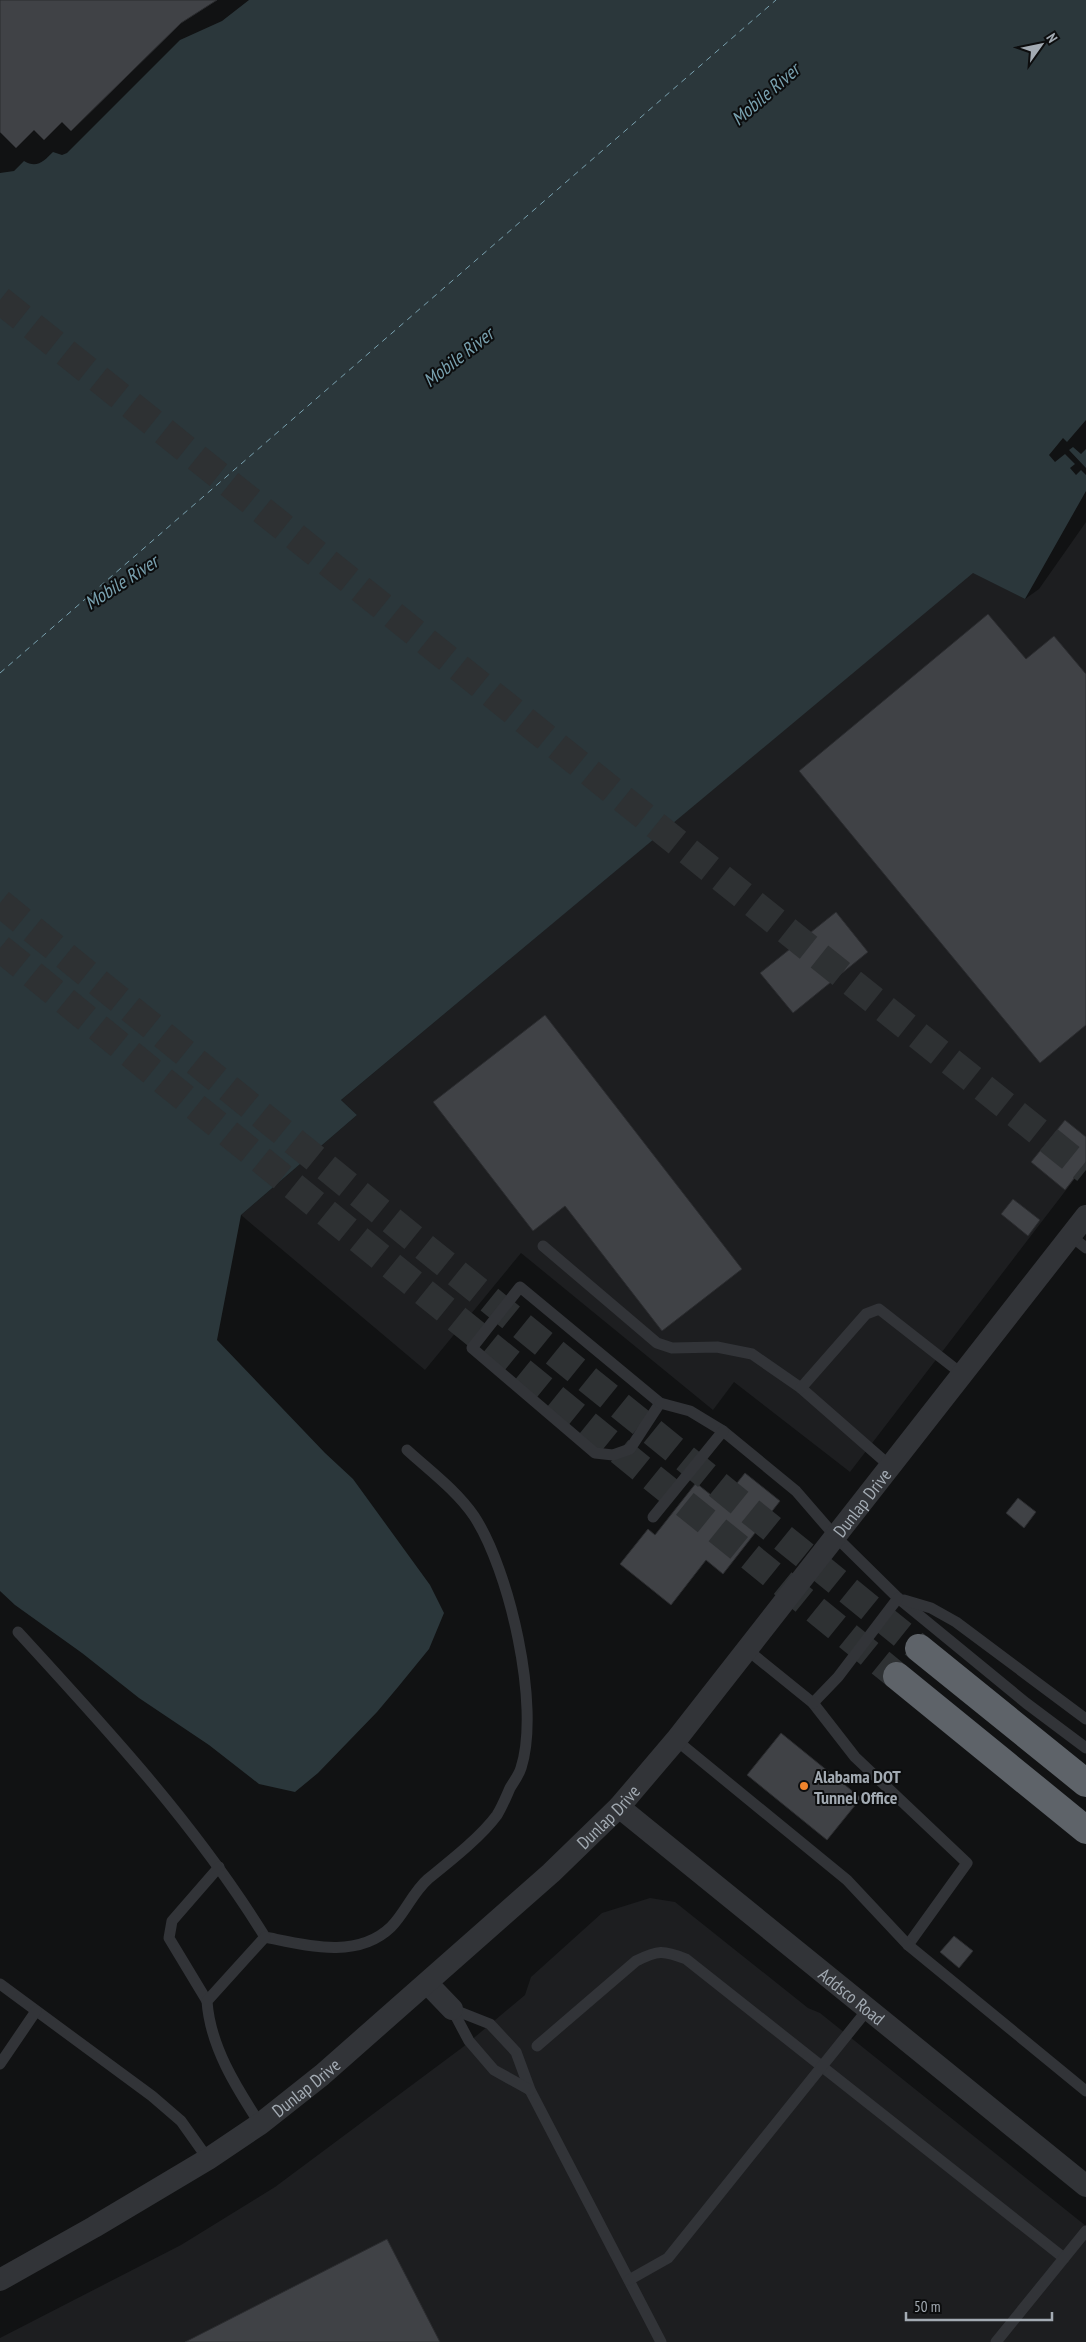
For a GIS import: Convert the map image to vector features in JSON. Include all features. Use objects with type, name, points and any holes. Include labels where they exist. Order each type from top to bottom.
[{"type":"highway","points":[[919,1648],[1086,1783]]},
{"type":"highway","points":[[897,1676],[1086,1830]]},
{"type":"street","name":"Dunlap Drive","points":[[0,2280],[208,2159],[260,2124],[322,2075],[428,1984],[551,1873],[619,1807],[676,1740],[745,1648],[962,1374],[1078,1242],[1086,1216]]},
{"type":"street","name":"Addsco Road","points":[[619,1807],[1086,2186]]},
{"type":"street","points":[[428,1984],[452,2009]]},
{"type":"lane","points":[[543,1246],[657,1343],[672,1348],[717,1347],[752,1354],[801,1388],[890,1466]]},
{"type":"lane","points":[[660,1403],[630,1449],[613,1455],[595,1453],[472,1348],[520,1287],[660,1403],[690,1411],[723,1431],[796,1491],[835,1536],[898,1598],[1026,1703],[1086,1748]]},
{"type":"lane","points":[[801,1388],[866,1314],[878,1310],[962,1374]]},
{"type":"lane","points":[[653,1517],[723,1431]]},
{"type":"lane","points":[[18,1632],[133,1757],[241,1898],[265,1937],[319,1947],[360,1946],[376,1939],[391,1927],[426,1881],[450,1863],[496,1816],[521,1768],[526,1735],[527,1694],[520,1649],[503,1583],[486,1538],[474,1516],[457,1494],[407,1450]]},
{"type":"lane","points":[[813,1704],[838,1677],[898,1598]]},
{"type":"lane","points":[[898,1598],[931,1608],[956,1622],[1086,1719]]},
{"type":"lane","points":[[745,1648],[813,1704],[855,1757],[967,1863],[908,1945]]},
{"type":"lane","points":[[676,1740],[847,1880],[908,1945],[1086,2091]]},
{"type":"lane","points":[[218,1867],[172,1921],[169,1938],[206,2001],[208,2018],[232,2082],[260,2124]]},
{"type":"lane","points":[[206,2001],[265,1937]]},
{"type":"lane","points":[[538,2046],[636,1961],[655,1952],[673,1953],[686,1959],[823,2065],[1064,2258]]},
{"type":"lane","points":[[0,1984],[152,2096],[181,2121],[208,2159]]},
{"type":"lane","points":[[452,2009],[469,2041],[494,2070],[530,2090]]},
{"type":"lane","points":[[452,2009],[490,2024],[516,2052],[530,2090],[661,2342]]},
{"type":"lane","points":[[629,2280],[668,2258],[868,2009]]},
{"type":"lane","points":[[0,2064],[36,2011]]},
{"type":"lane","points":[[996,2342],[1086,2231]]},
{"type":"shaded area","points":[[1086,522],[1086,1164],[850,1472],[734,1382],[713,1410],[521,1253],[425,1370],[241,1215],[357,1115],[341,1100],[973,572],[1025,599],[1039,589]]},
{"type":"shaded area","points":[[650,1898],[675,1902],[808,2008],[820,2013],[1086,2226],[1086,2342],[0,2342],[0,2338],[181,2245],[275,2187],[463,2047],[525,1995],[531,1977],[602,1913]]},
{"type":"water","name":"Mobile River","points":[[249,0],[1086,0],[1086,491],[1025,599],[973,573],[341,1100],[357,1115],[241,1215],[217,1340],[325,1453],[353,1479],[430,1585],[444,1613],[429,1649],[398,1687],[377,1712],[318,1773],[295,1792],[259,1784],[209,1745],[139,1698],[82,1653],[15,1605],[0,1591],[0,173],[14,171],[24,161],[33,164],[40,163],[53,152],[62,155],[67,153],[180,40],[222,21]]},
{"type":"pier","points":[[1086,420],[1086,449],[1081,454],[1073,447],[1069,450],[1086,468],[1086,475],[1081,470],[1076,475],[1070,468],[1075,464],[1065,454],[1055,462],[1049,455],[1063,438],[1067,442]]},
{"type":"building","points":[[0,0],[217,0],[181,23],[71,131],[62,122],[44,140],[34,130],[16,148],[0,132]]},
{"type":"building","points":[[988,614],[1026,659],[1054,636],[1086,674],[1086,1025],[1040,1063],[799,771]]},
{"type":"building","points":[[836,912],[868,952],[793,1013],[760,973]]},
{"type":"building","points":[[545,1015],[742,1269],[662,1331],[565,1206],[533,1231],[433,1102]]},
{"type":"building","points":[[1065,1120],[1086,1137],[1086,1163],[1065,1190],[1031,1162]]},
{"type":"building","points":[[1013,1199],[1040,1220],[1028,1236],[1001,1214]]},
{"type":"building","points":[[745,1473],[780,1501],[723,1574],[706,1560],[671,1605],[620,1564],[648,1529],[655,1535],[696,1483],[721,1503]]},
{"type":"building","points":[[1018,1498],[1036,1512],[1024,1528],[1006,1513]]},
{"type":"building","name":"Alabama DOT Tunnel Office","points":[[781,1733],[861,1798],[827,1840],[747,1775]]},
{"type":"building","points":[[954,1936],[973,1951],[959,1968],[940,1952]]},
{"type":"building","points":[[387,2239],[440,2342],[185,2342]]},
{"type":"ferry route","points":[[0,673],[776,0]]},
{"type":"tunnel","points":[[0,300],[1086,1170]]},
{"type":"tunnel","points":[[0,903],[919,1648]]},
{"type":"tunnel","points":[[0,948],[897,1676]]},
{"type":"place","name":"Alabama DOT Tunnel Office","points":[[804,1786]]}]
